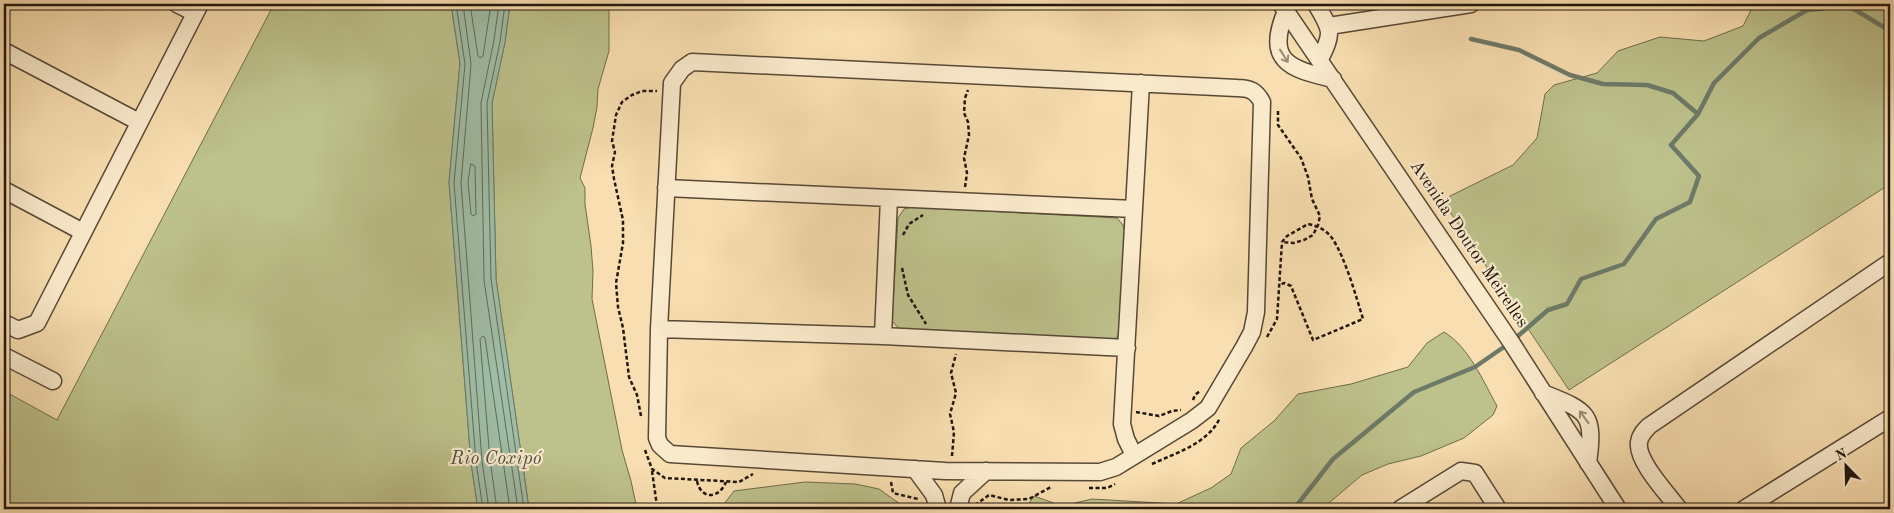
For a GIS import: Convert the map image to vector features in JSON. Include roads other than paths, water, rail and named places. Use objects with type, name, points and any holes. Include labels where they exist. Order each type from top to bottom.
[{"type":"street","points":[[4,323],[18,330],[37,323],[197,8],[177,4]]},
{"type":"street","points":[[1316,4],[1328,26],[1329,41],[1320,59]]},
{"type":"street","points":[[1328,26],[1471,4]]},
{"type":"street","points":[[1284,7],[1278,43],[1280,54],[1286,63],[1296,68],[1333,79]]},
{"type":"street","name":"Avenida Doutor Meirelles","points":[[1284,7],[1543,393],[1618,509]]},
{"type":"street","points":[[4,51],[139,122]]},
{"type":"street","points":[[692,62],[1141,83],[1247,88],[1256,92],[1262,102],[1256,312],[1252,332],[1208,408],[1191,421],[1116,467],[1100,472],[952,471],[670,454],[660,445],[657,438],[659,329],[671,91],[675,76],[682,69],[692,62]]},
{"type":"street","points":[[1134,455],[1126,439],[1122,424],[1141,83]]},
{"type":"street","points":[[666,188],[1134,209]]},
{"type":"street","points":[[4,190],[84,232]]},
{"type":"street","points":[[883,336],[890,198]]},
{"type":"street","points":[[1679,509],[1644,461],[1639,443],[1642,433],[1649,426],[1890,262]]},
{"type":"street","points":[[659,329],[957,339],[1126,348]]},
{"type":"street","points":[[4,356],[53,381]]},
{"type":"street","points":[[1543,393],[1573,405],[1586,418],[1592,436],[1588,463]]},
{"type":"street","points":[[1744,509],[1890,418]]},
{"type":"street","points":[[915,469],[936,502]]},
{"type":"street","points":[[1400,509],[1461,471],[1475,473],[1498,509]]},
{"type":"street","points":[[960,501],[986,472]]},
{"type":"water","name":"Rio Coxipó","points":[[451,4],[510,4],[505,42],[492,103],[496,279],[529,509],[478,509],[471,463],[449,182],[460,63]]},
{"type":"waterway","points":[[1294,509],[1333,459],[1414,392],[1475,367],[1511,342],[1548,310],[1567,304],[1581,279],[1624,264],[1656,219],[1690,202],[1699,176],[1671,145],[1698,114],[1714,83],[1759,38],[1807,10],[1849,6],[1890,31]]},
{"type":"waterway","points":[[1471,39],[1519,50],[1570,75],[1603,84],[1647,85],[1673,93],[1698,114]]}]
